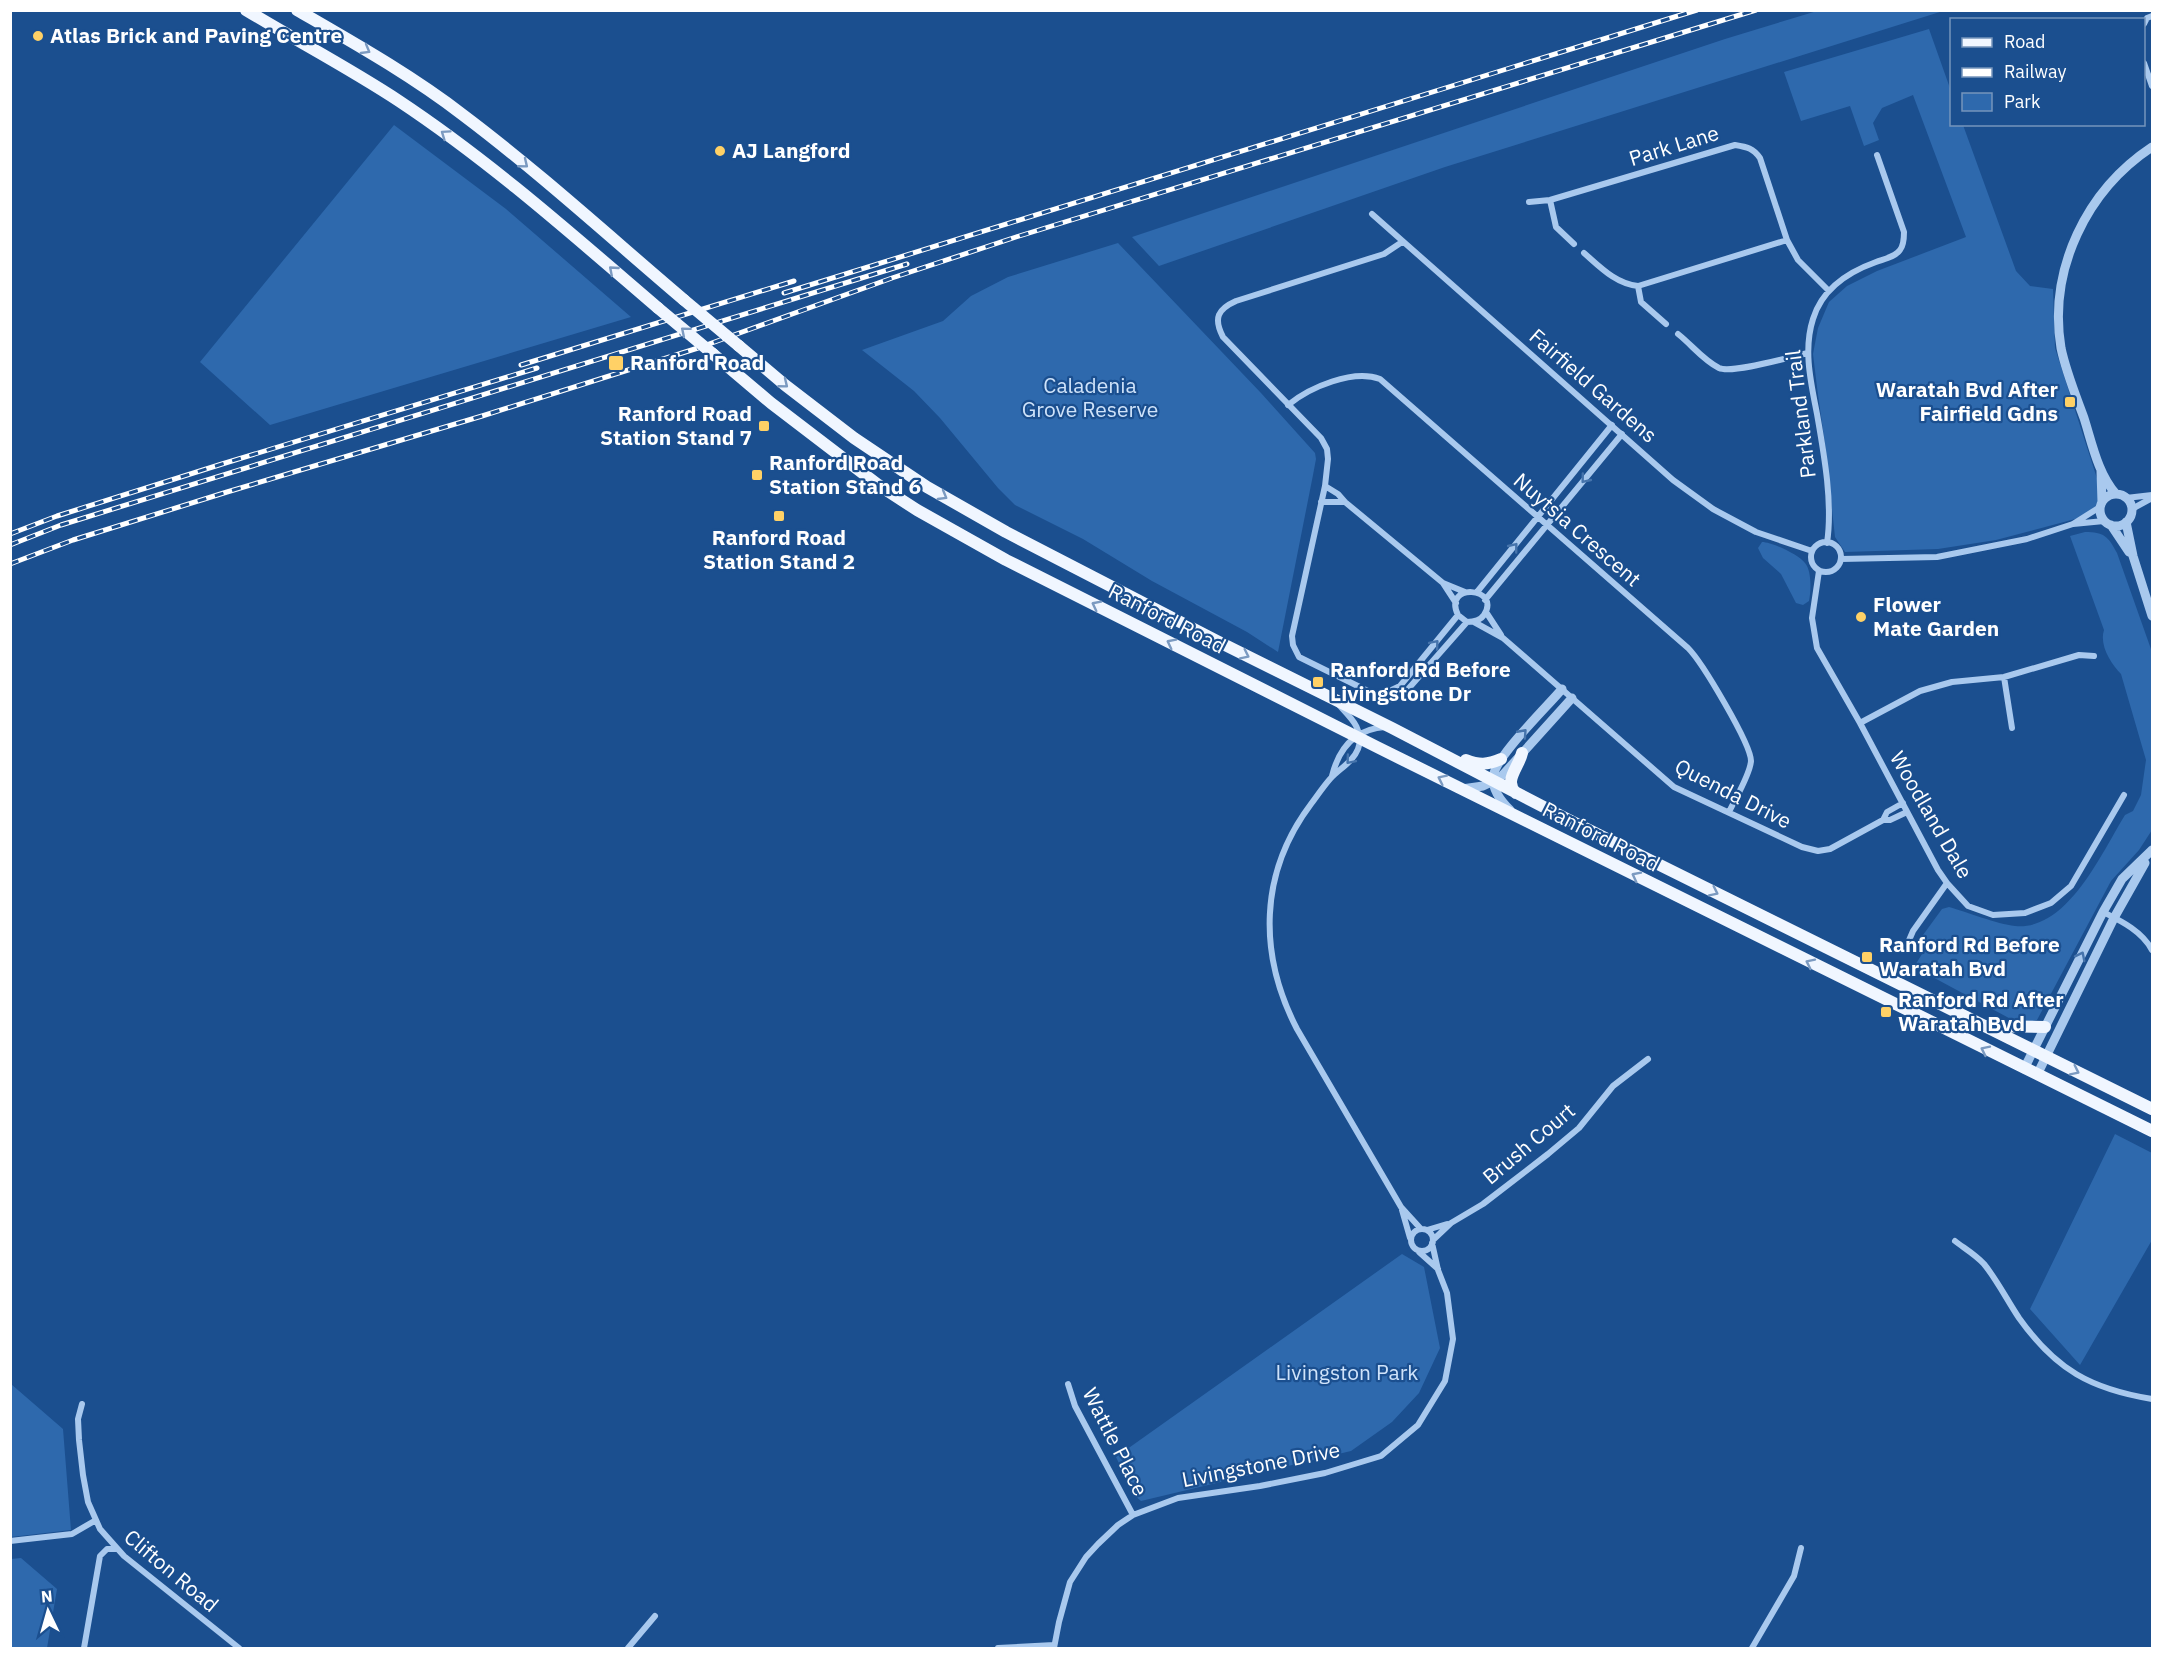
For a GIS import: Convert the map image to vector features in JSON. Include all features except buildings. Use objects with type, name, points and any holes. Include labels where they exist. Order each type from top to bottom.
[{"type":"main road","name":"Ranford Road","points":[[246,10],[374,85],[463,147],[521,191],[771,404],[839,457],[917,510],[1006,560],[1331,724],[2152,1131]]},
{"type":"main road","name":"Ranford Road","points":[[297,10],[395,68],[463,115],[538,175],[784,385],[854,438],[927,487],[1010,534],[1217,641],[1431,747],[1493,782],[2152,1109]]},
{"type":"main road","points":[[1431,747],[1478,765],[1490,764],[1501,759]]},
{"type":"main road","points":[[1516,793],[1512,791],[1510,785],[1511,777],[1520,762],[1522,753]]},
{"type":"main road","points":[[1982,1026],[2045,1027]]},
{"type":"street","points":[[2145,66],[2152,86]]},
{"type":"street","name":"Park Lane","points":[[1529,202],[1550,200],[1734,145],[1746,146],[1754,150],[1760,158],[1787,240],[1798,260],[1829,291]]},
{"type":"street","points":[[2116,494],[2100,466],[2063,355],[2059,324],[2061,287],[2071,249],[2094,203],[2115,176],[2135,158],[2152,147]]},
{"type":"street","name":"Parkland Trail","points":[[1827,543],[1829,510],[1808,353],[1808,338],[1813,318],[1829,291],[1842,279],[1863,267],[1892,256],[1900,250],[1904,243],[1904,232],[1877,155]]},
{"type":"street","points":[[1550,200],[1556,227],[1574,244]]},
{"type":"street","name":"Fairfield Gardens","points":[[1372,214],[1673,480],[1713,509],[1756,532],[1812,551]]},
{"type":"street","points":[[1584,253],[1617,280],[1638,286],[1787,240]]},
{"type":"street","points":[[1324,486],[1338,494],[1443,583],[1465,592],[1477,592],[1485,600],[1486,612],[1481,618],[1471,622],[1402,696],[1393,700],[1378,696],[1299,657],[1293,645],[1292,636],[1324,486],[1328,459],[1327,449],[1321,438],[1223,337],[1218,328],[1218,316],[1224,306],[1246,297],[1384,255],[1402,242]]},
{"type":"street","points":[[1638,286],[1641,302],[1666,324]]},
{"type":"street","points":[[1678,334],[1710,362],[1722,369],[1740,368],[1808,353]]},
{"type":"street","name":"Nuytsia Crescent","points":[[1288,405],[1311,389],[1356,375],[1370,375],[1380,379],[1688,648],[1706,670],[1749,751],[1750,767],[1729,812]]},
{"type":"street","points":[[1477,592],[1612,425]]},
{"type":"street","points":[[1485,600],[1622,434]]},
{"type":"street","points":[[2100,466],[2101,505],[2108,523],[2133,556]]},
{"type":"street","points":[[1841,559],[1936,557],[2027,539],[2073,524],[2101,505],[2108,496],[2116,494],[2126,498],[2152,496]]},
{"type":"street","points":[[2152,496],[2132,508],[2126,522],[2133,556],[2152,616]]},
{"type":"street","points":[[2126,498],[2132,508]]},
{"type":"street","points":[[1321,502],[1345,502]]},
{"type":"street","points":[[2073,524],[2119,525],[2126,522]]},
{"type":"street","points":[[1827,543],[1837,547],[1841,559],[1836,568],[1829,572],[1819,571],[1812,563],[1812,551],[1819,544],[1827,543]]},
{"type":"street","name":"Woodland Dale","points":[[1819,571],[1812,618],[1817,648],[1947,883],[1968,906],[1993,915],[2025,913],[2051,903],[2072,886],[2124,795]]},
{"type":"street","points":[[1378,696],[1400,686],[1458,615],[1456,603],[1443,583]]},
{"type":"street","points":[[1456,603],[1465,592]]},
{"type":"street","name":"Quenda Drive","points":[[1486,612],[1503,638]]},
{"type":"street","points":[[1458,615],[1471,622]]},
{"type":"street","name":"Quenda Drive","points":[[1471,622],[1503,638],[1674,787],[1802,847],[1818,851],[1830,849],[1883,820],[1890,820],[1907,812]]},
{"type":"street","points":[[1860,723],[1920,691],[1952,682],[2004,677],[2079,655],[2094,656]]},
{"type":"street","points":[[2004,677],[2012,728]]},
{"type":"street","points":[[1518,817],[1503,802],[1493,782],[1496,767],[1562,689]]},
{"type":"street","points":[[1330,696],[1354,722],[1358,736],[1357,752],[1342,769],[1331,777],[1295,825],[1280,860],[1272,896],[1270,946],[1275,978],[1285,1007],[1401,1207],[1411,1243],[1418,1251],[1426,1250],[1432,1242],[1424,1230],[1401,1207]]},
{"type":"street","points":[[1462,789],[1483,786],[1505,773],[1572,698]]},
{"type":"street","points":[[1331,724],[1344,736],[1345,745]]},
{"type":"street","points":[[1331,777],[1345,745],[1358,736],[1377,728],[1392,728]]},
{"type":"street","name":"Quenda Drive","points":[[1883,820],[1887,812],[1903,803]]},
{"type":"street","points":[[2024,1069],[2122,879],[2152,850]]},
{"type":"street","points":[[2037,1075],[2114,918],[2152,850]]},
{"type":"street","points":[[1907,945],[1913,931],[1947,883]]},
{"type":"street","points":[[2103,912],[2139,934],[2152,950]]},
{"type":"street","name":"Brush Court","points":[[1432,1242],[1451,1223],[1483,1204],[1579,1128],[1614,1086],[1648,1059]]},
{"type":"street","name":"Brush Court","points":[[1424,1230],[1451,1223]]},
{"type":"street","points":[[1410,1238],[1416,1230],[1424,1230]]},
{"type":"street","points":[[1955,1241],[1983,1262],[2040,1345],[2054,1358],[2101,1388],[2124,1395],[2152,1399]]},
{"type":"street","name":"Livingstone Drive","points":[[1054,1647],[1070,1582],[1086,1557],[1098,1544],[1118,1525],[1133,1515],[1178,1498],[1260,1486],[1324,1473],[1381,1456],[1419,1425],[1445,1381],[1453,1339],[1448,1293],[1438,1270],[1432,1242]]},
{"type":"street","name":"Livingstone Drive","points":[[1418,1251],[1438,1270]]},
{"type":"street","name":"Wattle Place","points":[[1068,1384],[1075,1406],[1133,1515]]},
{"type":"street","name":"Clifton Road","points":[[82,1404],[78,1433],[82,1474],[88,1502],[100,1529],[117,1549],[239,1648]]},
{"type":"street","points":[[10,1541],[72,1534],[96,1520]]},
{"type":"street","points":[[1752,1648],[1794,1576],[1801,1548]]},
{"type":"street","points":[[84,1648],[100,1556],[107,1549],[117,1549]]},
{"type":"street","points":[[628,1648],[655,1616]]},
{"type":"street","points":[[998,1648],[1054,1647]]},
{"type":"green space","points":[[1817,11],[1943,11],[1445,167],[1159,266],[1132,237],[1725,39]]},
{"type":"green space","points":[[1929,29],[1950,88],[1950,126],[1963,126],[2016,271],[2030,286],[2053,289],[2055,348],[2102,494],[2094,514],[1996,540],[1938,549],[1845,552],[1835,537],[1813,354],[1818,328],[1829,302],[1847,286],[1877,271],[1966,237],[1913,95],[1882,108],[1873,123],[1879,140],[1864,146],[1850,106],[1801,121],[1784,72]]},
{"type":"green space","points":[[394,125],[506,209],[631,317],[270,425],[200,362]]},
{"type":"green space","name":"Caladenia Grove Reserve","points":[[1118,243],[1315,453],[1316,459],[1278,652],[1083,539],[1015,505],[914,391],[862,350],[943,321],[971,296],[1008,277]]},
{"type":"green space","points":[[2085,532],[2105,536],[2114,547],[2152,652],[2152,830],[2139,850],[2111,881],[2037,1020],[2020,1024],[1914,967],[1922,954],[1923,935],[1942,909],[1949,907],[2015,926],[2034,924],[2051,916],[2067,903],[2081,886],[2125,815],[2133,811],[2141,795],[2146,760],[2121,674],[2113,665],[2105,648],[2104,630],[2070,536]]},
{"type":"green space","points":[[1762,542],[1785,550],[1805,563],[1810,576],[1809,601],[1803,605],[1796,603],[1781,574],[1763,558],[1758,548]]},
{"type":"green space","points":[[2115,1134],[2152,1153],[2152,1240],[2080,1365],[2030,1309]]},
{"type":"green space","name":"Livingston Park","points":[[1402,1254],[1424,1267],[1440,1348],[1419,1393],[1392,1422],[1351,1451],[1141,1501],[1134,1495],[1116,1457]]},
{"type":"green space","points":[[11,1384],[63,1429],[71,1530],[11,1537]]},
{"type":"green space","points":[[21,1558],[57,1589],[47,1648],[11,1648],[11,1559]]},
{"type":"railway","points":[[784,293],[1697,10]]},
{"type":"railway","points":[[10,564],[73,540],[698,348],[892,278],[1016,237],[1756,10]]},
{"type":"railway","points":[[10,545],[61,525],[907,264]]},
{"type":"railway","points":[[521,365],[794,281]]},
{"type":"railway","points":[[10,534],[57,516],[222,464],[537,368]]},
{"type":"place","name":"Atlas Brick and Paving Centre","points":[[38,36]]},
{"type":"place","name":"AJ Langford","points":[[720,151]]},
{"type":"place","name":"Ranford Road","points":[[616,363]]},
{"type":"place","name":"Waratah Bvd After Fairfield Gdns","points":[[2070,402]]},
{"type":"place","name":"Ranford Road Station Stand 7","points":[[764,426]]},
{"type":"place","name":"Ranford Road Station Stand 6","points":[[757,475]]},
{"type":"place","name":"Ranford Road Station Stand 2","points":[[779,516]]},
{"type":"place","name":"Flower Mate Garden","points":[[1861,617]]},
{"type":"place","name":"Ranford Rd Before Livingstone Dr","points":[[1318,682]]},
{"type":"place","name":"Ranford Rd Before Waratah Bvd","points":[[1867,957]]},
{"type":"place","name":"Ranford Rd After Waratah Bvd","points":[[1886,1012]]}]
